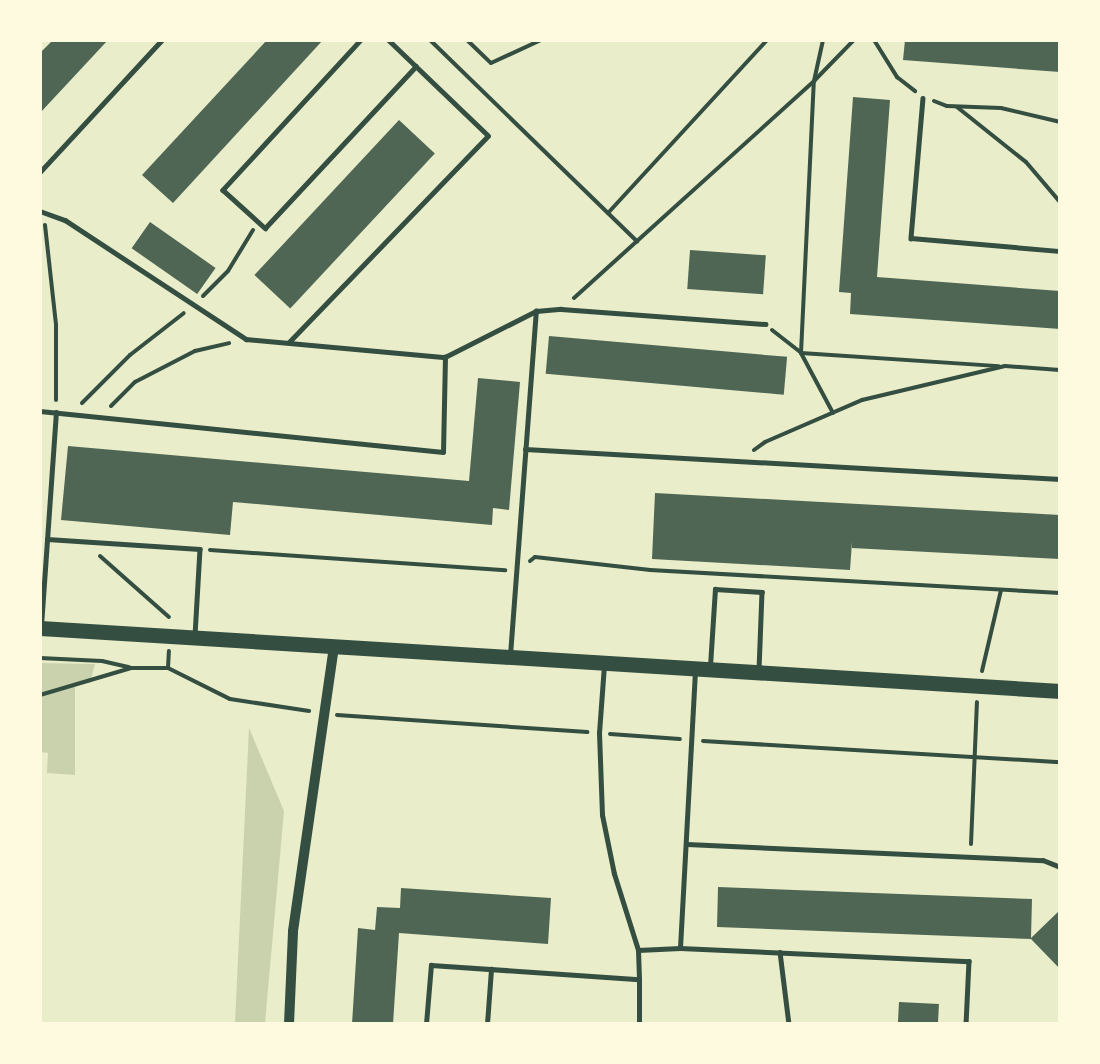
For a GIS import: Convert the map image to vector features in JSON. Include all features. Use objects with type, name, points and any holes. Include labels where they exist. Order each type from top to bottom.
[{"type":"main road","points":[[41,628],[169,634],[1059,691]]},
{"type":"street","points":[[289,1023],[293,931],[334,645]]},
{"type":"lane","points":[[40,172],[162,40]]},
{"type":"lane","points":[[361,40],[223,190],[265,228],[416,66]]},
{"type":"lane","points":[[289,342],[488,136],[388,40]]},
{"type":"lane","points":[[923,98],[911,238],[1059,251]]},
{"type":"lane","points":[[42,212],[65,220],[246,339],[445,357],[536,310],[561,309],[765,324]]},
{"type":"lane","points":[[510,656],[536,310]]},
{"type":"lane","points":[[40,411],[443,452],[445,357]]},
{"type":"lane","points":[[41,628],[56,413]]},
{"type":"lane","points":[[525,449],[1059,479]]},
{"type":"lane","points":[[47,539],[200,549],[195,636]]},
{"type":"lane","points":[[680,948],[703,669],[715,589],[762,592],[759,672]]},
{"type":"lane","points":[[604,662],[600,733],[602,815],[614,874],[638,950],[639,1023]]},
{"type":"lane","points":[[687,844],[1043,860],[1059,867]]},
{"type":"lane","points":[[638,950],[680,948],[969,961],[966,1023]]},
{"type":"lane","points":[[780,952],[789,1023]]},
{"type":"lane","points":[[426,1023],[431,965],[639,979]]},
{"type":"lane","points":[[487,1023],[491,969]]},
{"type":"path","points":[[430,40],[637,241]]},
{"type":"path","points":[[467,40],[491,63],[542,40]]},
{"type":"path","points":[[608,213],[767,40]]},
{"type":"path","points":[[801,353],[814,81],[823,40]]},
{"type":"path","points":[[561,309],[814,81],[854,40]]},
{"type":"path","points":[[874,40],[897,77],[923,98],[956,106],[1001,108],[1059,122]]},
{"type":"path","points":[[956,106],[1026,162],[1059,202]]},
{"type":"path","points":[[42,212],[56,325],[56,413]]},
{"type":"path","points":[[71,414],[130,355],[194,305],[228,271],[258,222]]},
{"type":"path","points":[[765,324],[801,353],[832,412]]},
{"type":"path","points":[[100,417],[135,382],[195,351],[246,339]]},
{"type":"path","points":[[801,353],[1059,370]]},
{"type":"path","points":[[740,462],[765,442],[862,400],[1005,366]]},
{"type":"path","points":[[85,542],[170,617],[196,617]]},
{"type":"path","points":[[200,549],[516,569],[536,557],[650,570],[1059,593]]},
{"type":"path","points":[[970,857],[978,686],[1001,590]]},
{"type":"path","points":[[40,658],[102,661],[131,668],[168,668],[170,617]]},
{"type":"path","points":[[40,695],[131,668]]},
{"type":"green space","points":[[40,663],[95,664],[90,683],[75,683],[75,775],[47,773],[48,753],[41,752]]},
{"type":"green space","points":[[249,728],[284,811],[265,1023],[235,1023]]},
{"type":"building","points":[[53,40],[108,40],[40,113],[40,53]]},
{"type":"building","points":[[267,40],[323,40],[173,203],[142,175]]},
{"type":"building","points":[[905,40],[1060,40],[1060,72],[903,60]]},
{"type":"building","points":[[853,97],[890,100],[877,277],[1060,291],[1060,329],[850,314],[851,293],[839,292]]},
{"type":"building","points":[[399,120],[435,153],[290,308],[254,275]]},
{"type":"building","points":[[150,222],[216,268],[197,294],[132,248]]},
{"type":"building","points":[[690,250],[766,255],[763,294],[687,289]]},
{"type":"building","points":[[549,336],[787,357],[784,395],[546,374]]},
{"type":"building","points":[[478,378],[520,382],[509,510],[493,508],[492,525],[233,502],[230,535],[61,520],[68,446],[469,481]]},
{"type":"building","points":[[655,493],[1060,515],[1060,559],[852,548],[852,542],[850,570],[652,559]]},
{"type":"building","points":[[718,887],[1032,899],[1031,938],[1058,912],[1060,913],[1060,969],[1031,939],[717,927]]},
{"type":"building","points":[[401,888],[551,898],[548,944],[399,933],[393,1024],[352,1024],[358,928],[375,930],[377,907],[400,908]]},
{"type":"building","points":[[899,1002],[939,1004],[938,1024],[898,1024]]}]
